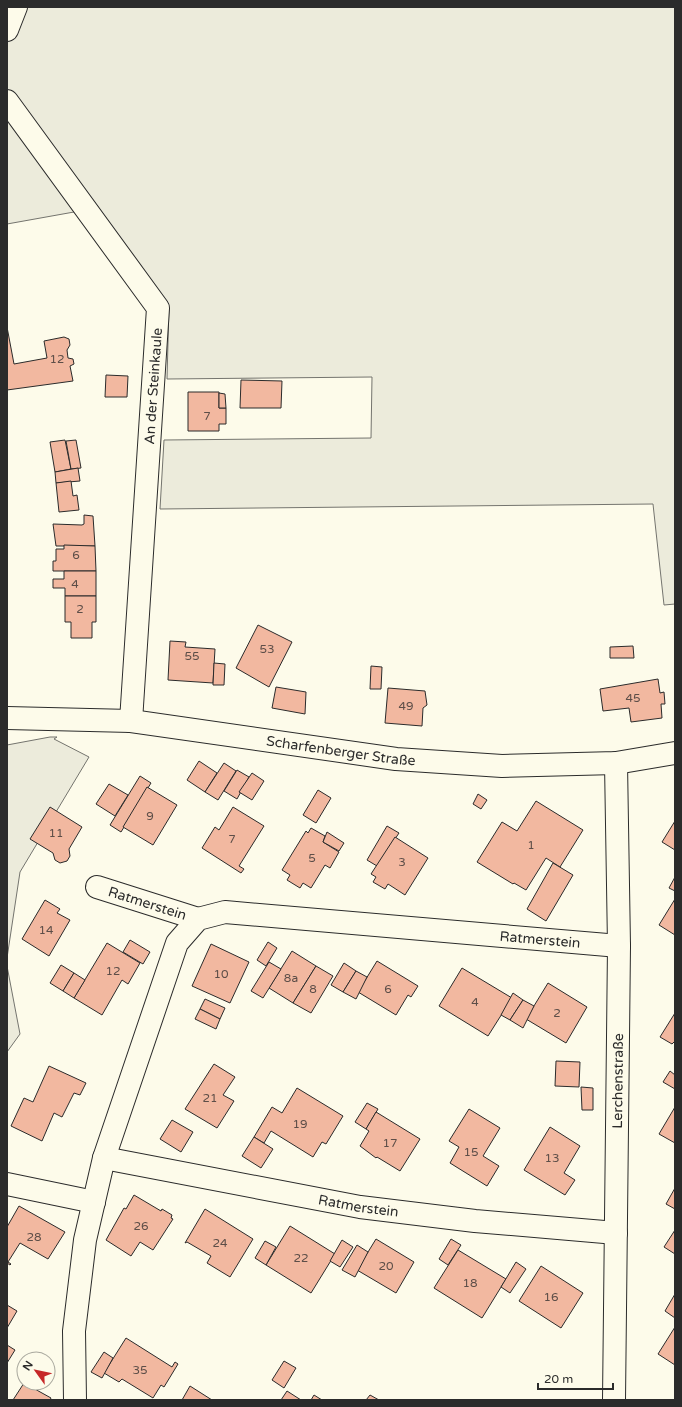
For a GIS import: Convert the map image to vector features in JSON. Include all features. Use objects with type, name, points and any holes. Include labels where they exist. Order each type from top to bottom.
[{"type":"street","points":[[7,30],[16,7]]},
{"type":"street","name":"An der Steinkaule","points":[[7,101],[158,308],[131,721]]},
{"type":"street","name":"Scharfenberger Straße","points":[[7,718],[131,721],[396,759],[502,766],[616,763],[675,754]]},
{"type":"street","name":"Lerchenstraße","points":[[614,1400],[619,946],[616,763]]},
{"type":"street","name":"Ratmerstein","points":[[97,887],[198,919],[225,912],[619,946]]},
{"type":"street","name":"Ratmerstein","points":[[75,1400],[74,1331],[85,1240],[104,1158],[177,943],[198,919]]},
{"type":"street","name":"Ratmerstein","points":[[104,1158],[360,1207],[475,1221],[616,1233]]},
{"type":"street","points":[[7,1184],[94,1202]]},
{"type":"shaded area","points":[[7,7],[675,7],[675,604],[664,605],[653,504],[160,509],[164,440],[371,438],[372,377],[167,379],[169,305],[93,200],[74,212],[7,224]]},
{"type":"shaded area","points":[[57,737],[54,739],[89,757],[20,872],[7,958],[7,745]]},
{"type":"shaded area","points":[[7,966],[20,1034],[7,1052]]},
{"type":"building","points":[[7,327],[14,364],[47,358],[44,341],[64,337],[69,339],[70,345],[67,350],[68,358],[73,359],[74,364],[70,366],[73,381],[7,390]]},
{"type":"building","points":[[106,375],[128,376],[127,397],[105,397]]},
{"type":"building","points":[[241,380],[282,381],[281,408],[240,408]]},
{"type":"building","points":[[188,392],[219,392],[219,408],[226,408],[226,424],[219,424],[219,431],[188,431]]},
{"type":"building","points":[[219,393],[225,394],[226,408],[219,408]]},
{"type":"building","points":[[65,440],[71,469],[55,472],[50,442]]},
{"type":"building","points":[[76,440],[81,468],[71,469],[66,441]]},
{"type":"building","points":[[78,468],[80,481],[56,483],[55,472]]},
{"type":"building","points":[[71,481],[73,496],[77,495],[79,510],[59,512],[56,483]]},
{"type":"building","points":[[84,515],[93,516],[95,546],[56,546],[53,524],[82,525],[84,524]]},
{"type":"building","points":[[64,545],[95,546],[96,571],[53,571],[53,561],[56,561],[56,549],[64,549]]},
{"type":"building","points":[[64,571],[96,571],[96,596],[65,596],[65,588],[53,588],[53,579],[64,579]]},
{"type":"building","points":[[65,596],[96,596],[96,622],[92,622],[92,638],[71,638],[71,622],[65,622]]},
{"type":"building","points":[[258,625],[292,642],[269,687],[236,668]]},
{"type":"building","points":[[170,641],[186,642],[185,647],[215,649],[213,683],[168,680]]},
{"type":"building","points":[[633,646],[634,658],[610,658],[610,647]]},
{"type":"building","points":[[214,663],[225,664],[224,685],[213,685]]},
{"type":"building","points":[[371,666],[382,667],[381,689],[370,689]]},
{"type":"building","points":[[658,679],[660,693],[664,692],[665,704],[661,704],[662,718],[631,722],[629,708],[603,711],[600,689]]},
{"type":"building","points":[[276,687],[306,692],[305,714],[272,708]]},
{"type":"building","points":[[388,688],[425,691],[427,705],[423,708],[422,726],[385,723]]},
{"type":"building","points":[[199,761],[217,773],[205,792],[187,780]]},
{"type":"building","points":[[224,763],[236,771],[218,800],[205,792]]},
{"type":"building","points":[[237,770],[249,777],[237,799],[224,791]]},
{"type":"building","points":[[252,773],[264,781],[252,800],[239,792]]},
{"type":"building","points":[[140,776],[151,783],[121,832],[110,825]]},
{"type":"building","points":[[109,784],[128,795],[115,816],[96,804]]},
{"type":"building","points":[[147,787],[177,805],[153,845],[123,827]]},
{"type":"building","points":[[318,790],[331,798],[316,823],[303,815]]},
{"type":"building","points":[[478,794],[487,800],[481,809],[473,804]]},
{"type":"building","points":[[536,801],[583,830],[560,867],[546,858],[526,890],[514,883],[513,884],[477,862],[502,822],[517,831]]},
{"type":"building","points":[[50,807],[82,827],[69,849],[70,856],[67,861],[60,863],[55,860],[53,853],[30,839]]},
{"type":"building","points":[[233,807],[264,826],[239,866],[244,869],[241,873],[202,848],[215,827],[219,830]]},
{"type":"building","points":[[675,821],[675,850],[662,842]]},
{"type":"building","points":[[387,826],[399,833],[377,866],[367,860]]},
{"type":"building","points":[[311,828],[325,836],[323,842],[339,852],[330,868],[325,865],[311,888],[303,883],[300,888],[287,880],[290,875],[282,870],[306,831],[308,833]]},
{"type":"building","points":[[327,832],[344,843],[339,851],[323,842]]},
{"type":"building","points":[[395,837],[428,858],[405,895],[388,884],[385,889],[373,882],[376,877],[371,874]]},
{"type":"building","points":[[553,863],[573,875],[546,921],[527,909]]},
{"type":"building","points":[[675,877],[675,891],[669,888]]},
{"type":"building","points":[[675,899],[675,935],[659,925]]},
{"type":"building","points":[[45,900],[60,909],[57,913],[70,920],[49,956],[22,939]]},
{"type":"building","points":[[130,940],[150,952],[143,964],[123,952]]},
{"type":"building","points":[[268,942],[277,948],[266,966],[257,960]]},
{"type":"building","points":[[107,943],[140,963],[128,984],[122,980],[102,1015],[74,998]]},
{"type":"building","points":[[211,944],[249,962],[230,1003],[192,986]]},
{"type":"building","points":[[292,951],[316,966],[293,1003],[269,988]]},
{"type":"building","points":[[377,961],[418,986],[411,997],[408,995],[396,1015],[358,992]]},
{"type":"building","points":[[269,962],[281,969],[263,998],[251,991]]},
{"type":"building","points":[[344,963],[356,971],[343,992],[331,985]]},
{"type":"building","points":[[61,965],[74,973],[63,991],[50,983]]},
{"type":"building","points":[[316,966],[333,976],[311,1013],[293,1003]]},
{"type":"building","points":[[462,968],[512,998],[488,1036],[439,1006]]},
{"type":"building","points":[[356,971],[367,977],[356,999],[343,992]]},
{"type":"building","points":[[74,973],[85,980],[74,998],[63,991]]},
{"type":"building","points":[[548,983],[587,1007],[566,1043],[526,1019]]},
{"type":"building","points":[[513,993],[523,1000],[510,1020],[501,1015]]},
{"type":"building","points":[[205,999],[225,1008],[220,1019],[200,1009]]},
{"type":"building","points":[[523,1000],[534,1006],[523,1028],[510,1020]]},
{"type":"building","points":[[200,1009],[220,1019],[216,1029],[195,1019]]},
{"type":"building","points":[[675,1013],[675,1041],[672,1044],[660,1037]]},
{"type":"building","points":[[556,1061],[580,1062],[579,1087],[555,1086]]},
{"type":"building","points":[[214,1064],[235,1077],[223,1095],[234,1101],[217,1128],[185,1109]]},
{"type":"building","points":[[49,1066],[86,1083],[80,1095],[74,1093],[62,1117],[54,1113],[42,1141],[11,1126],[24,1098],[33,1102]]},
{"type":"building","points":[[670,1071],[675,1075],[675,1089],[663,1082]]},
{"type":"building","points":[[581,1087],[593,1088],[593,1110],[582,1110]]},
{"type":"building","points":[[297,1088],[343,1116],[326,1144],[322,1142],[313,1157],[271,1131],[264,1143],[254,1137],[272,1107],[282,1113]]},
{"type":"building","points":[[367,1103],[378,1109],[366,1129],[355,1122]]},
{"type":"building","points":[[675,1107],[675,1143],[659,1134]]},
{"type":"building","points":[[469,1109],[500,1128],[483,1156],[499,1166],[487,1186],[450,1163],[459,1147],[449,1141]]},
{"type":"building","points":[[376,1112],[420,1139],[400,1171],[377,1157],[376,1158],[360,1146],[369,1131],[366,1129]]},
{"type":"building","points":[[172,1120],[193,1132],[181,1152],[160,1139]]},
{"type":"building","points":[[550,1127],[580,1146],[564,1173],[575,1180],[565,1195],[524,1170]]},
{"type":"building","points":[[254,1137],[273,1149],[261,1168],[242,1156]]},
{"type":"building","points":[[675,1188],[675,1209],[666,1204]]},
{"type":"building","points":[[134,1195],[161,1211],[162,1209],[172,1215],[171,1218],[173,1219],[153,1250],[140,1242],[131,1256],[106,1240],[124,1208],[126,1209]]},
{"type":"building","points":[[19,1206],[65,1232],[48,1259],[20,1243],[8,1262],[11,1264],[10,1265],[7,1263],[7,1227]]},
{"type":"building","points":[[205,1209],[253,1239],[230,1277],[207,1263],[211,1256],[187,1242],[185,1243]]},
{"type":"building","points":[[290,1226],[335,1254],[311,1293],[266,1265]]},
{"type":"building","points":[[675,1230],[675,1254],[664,1247]]},
{"type":"building","points":[[376,1239],[414,1262],[396,1293],[357,1270]]},
{"type":"building","points":[[451,1239],[461,1245],[448,1265],[439,1259]]},
{"type":"building","points":[[342,1240],[353,1247],[340,1267],[330,1261]]},
{"type":"building","points":[[265,1241],[276,1247],[266,1265],[255,1258]]},
{"type":"building","points":[[357,1245],[368,1252],[355,1277],[342,1270]]},
{"type":"building","points":[[458,1250],[506,1279],[482,1318],[434,1288]]},
{"type":"building","points":[[516,1262],[526,1269],[510,1293],[501,1287]]},
{"type":"building","points":[[541,1266],[583,1293],[561,1328],[519,1301]]},
{"type":"building","points":[[675,1294],[675,1318],[665,1311]]},
{"type":"building","points":[[7,1305],[17,1311],[7,1328]]},
{"type":"building","points":[[675,1327],[675,1365],[658,1354]]},
{"type":"building","points":[[126,1338],[172,1367],[175,1362],[178,1364],[164,1387],[161,1385],[153,1398],[122,1379],[119,1382],[104,1373]]},
{"type":"building","points":[[7,1345],[15,1350],[7,1363]]},
{"type":"building","points":[[104,1352],[113,1358],[102,1378],[91,1372]]},
{"type":"building","points":[[284,1361],[296,1368],[284,1388],[272,1380]]},
{"type":"building","points":[[190,1386],[212,1400],[182,1400]]},
{"type":"building","points":[[19,1391],[38,1391],[51,1398],[50,1400],[13,1400]]},
{"type":"building","points":[[287,1391],[301,1400],[281,1400]]},
{"type":"building","points":[[314,1395],[322,1400],[311,1400]]},
{"type":"building","points":[[370,1395],[379,1400],[366,1400]]}]
